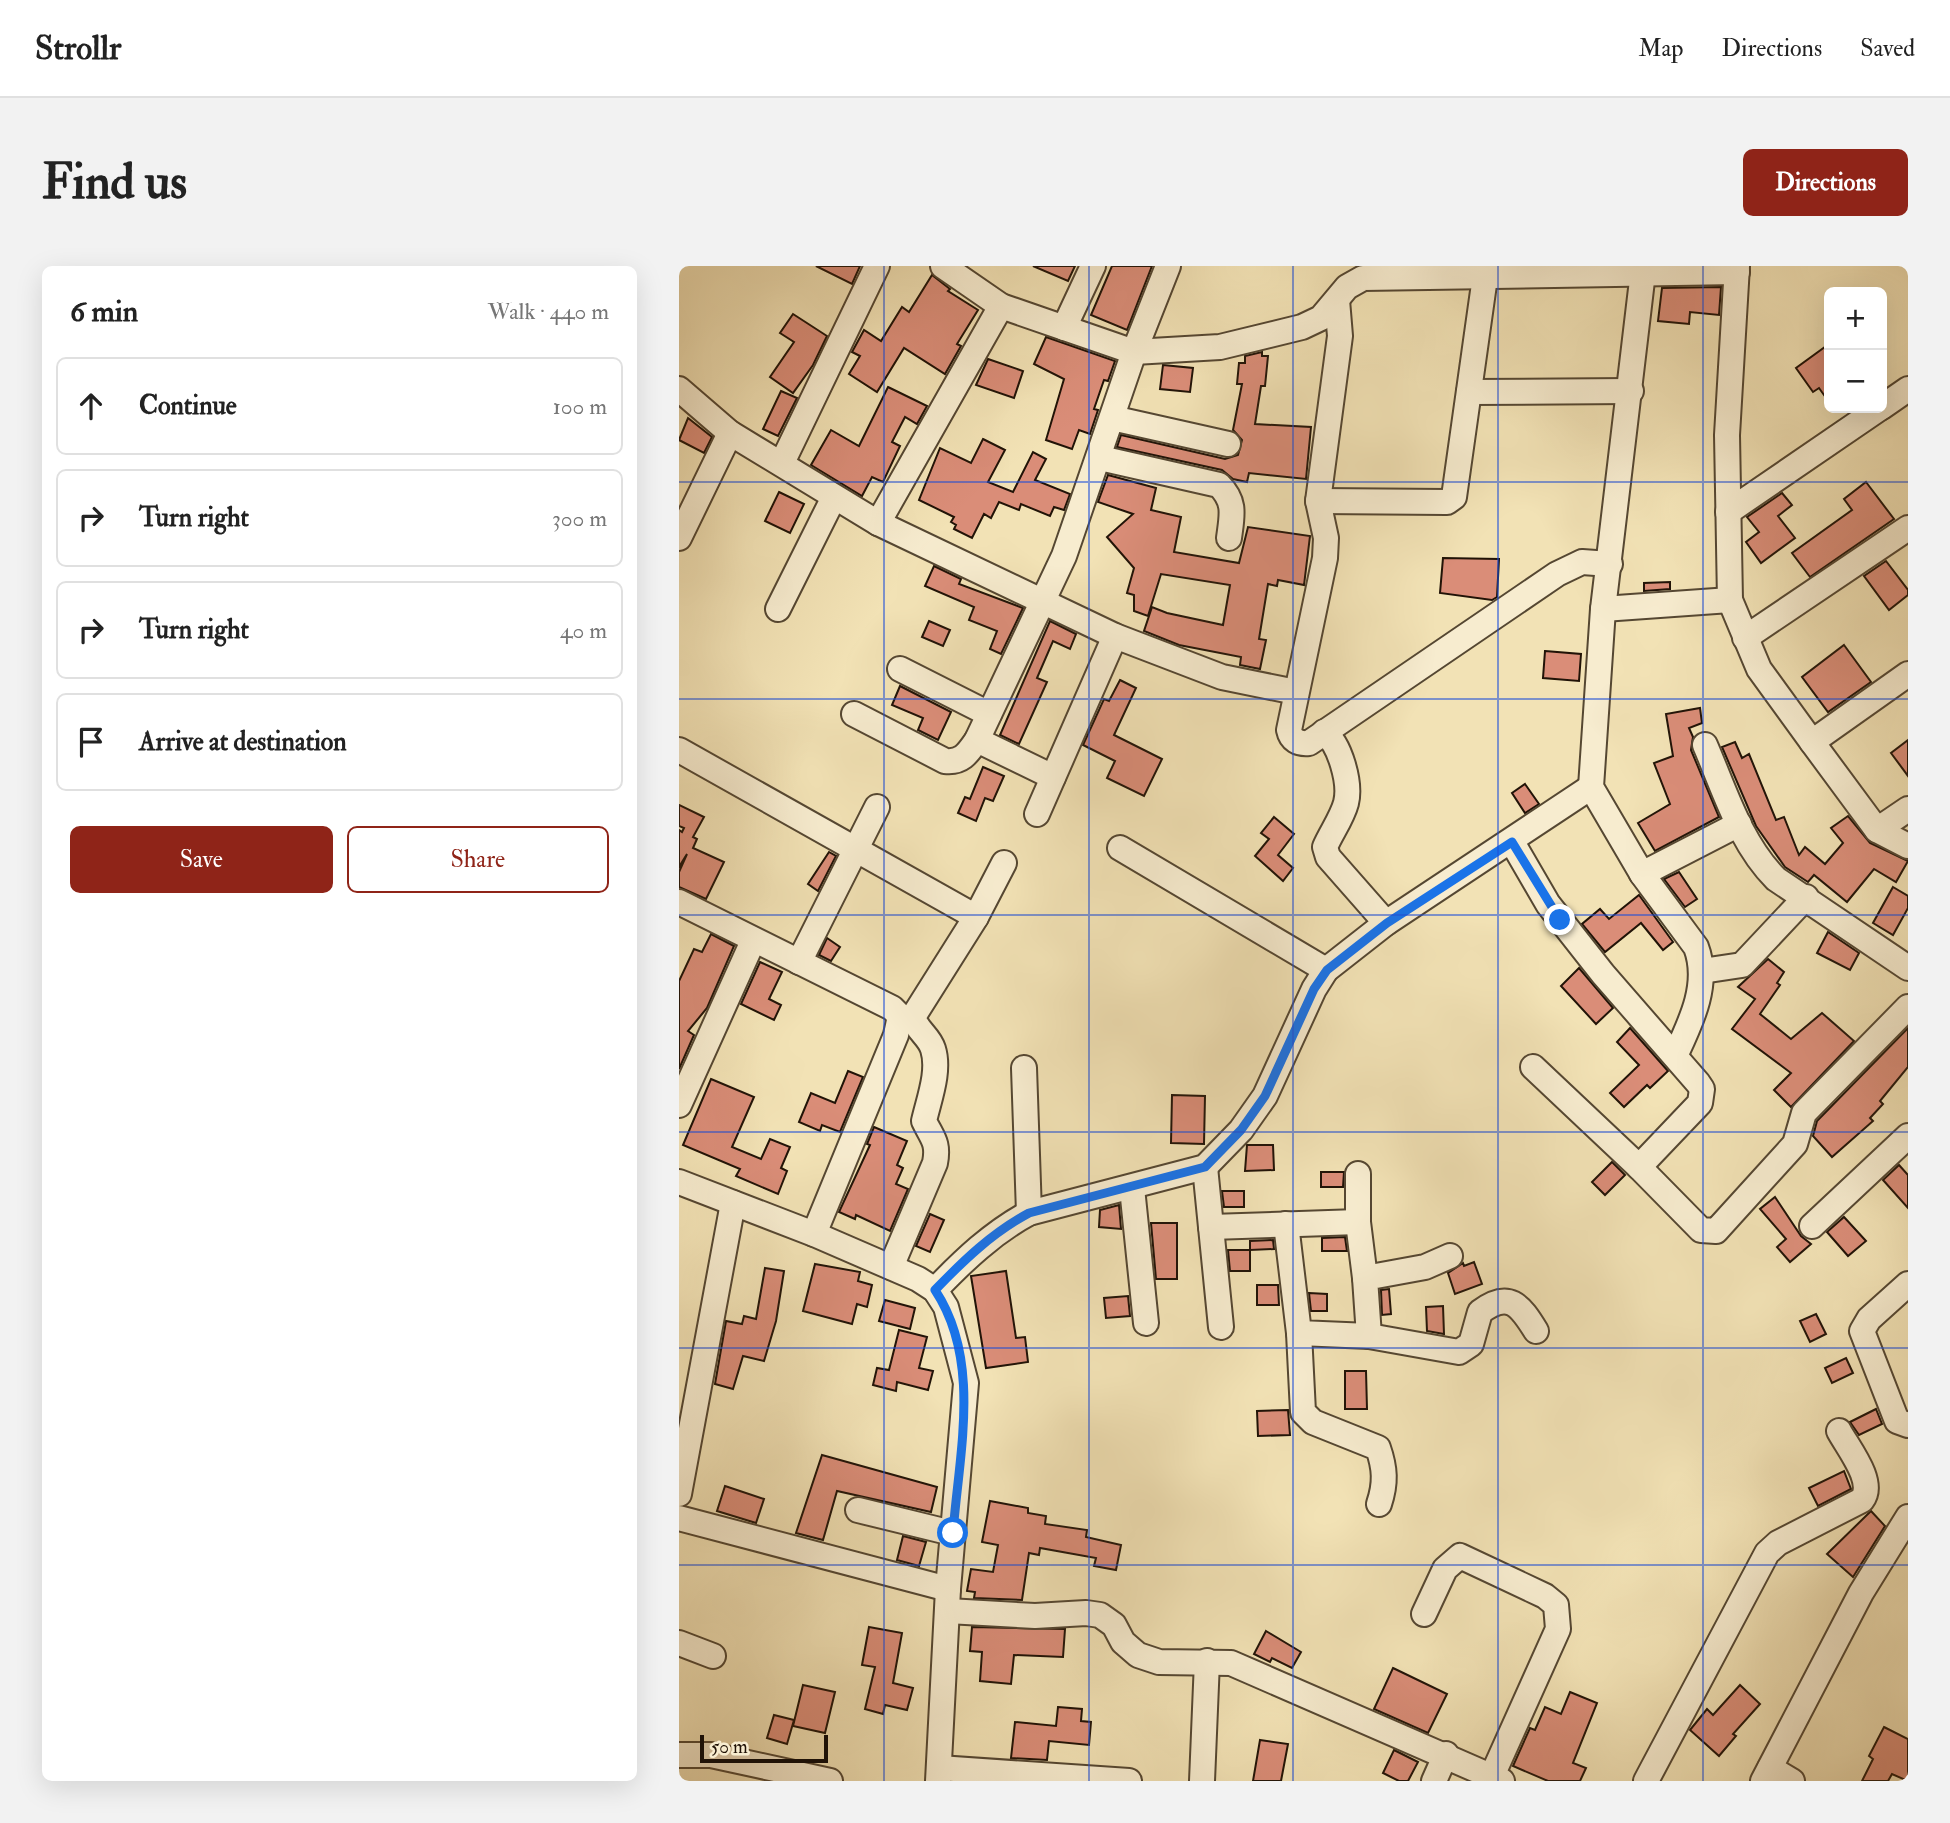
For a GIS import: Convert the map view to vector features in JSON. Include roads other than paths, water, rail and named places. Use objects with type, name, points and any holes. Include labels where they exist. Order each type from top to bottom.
[{"type":"street","points":[[782,463],[877,266]]},
{"type":"street","points":[[943,266],[969,273],[1002,306],[1134,352],[1220,347],[1302,327],[1321,318],[1347,287],[1363,278],[1449,272],[1485,276],[1737,269],[1727,435],[1730,600],[1759,669],[1877,830],[1908,846]]},
{"type":"street","points":[[1064,328],[1093,266]]},
{"type":"street","points":[[854,714],[945,761],[954,762],[966,756],[977,740],[1064,556],[1134,352],[1168,266]]},
{"type":"street","points":[[1643,272],[1631,391],[1603,609],[1591,787],[1642,874],[1696,947],[1702,971],[1696,1006],[1675,1056]]},
{"type":"street","points":[[1318,501],[1450,501],[1456,492],[1485,276]]},
{"type":"street","points":[[1336,300],[1340,336],[1318,501],[1327,538],[1325,558],[1296,692],[1290,735],[1302,744],[1308,743],[1557,574],[1583,562],[1610,564]]},
{"type":"street","points":[[878,523],[1002,306]]},
{"type":"street","points":[[679,389],[730,433],[878,523],[1043,599],[1115,636],[1222,677],[1296,692]]},
{"type":"street","points":[[1887,403],[1908,389]]},
{"type":"street","points":[[1469,392],[1631,391]]},
{"type":"street","points":[[1728,512],[1872,413]]},
{"type":"street","points":[[1112,418],[1228,444]]},
{"type":"street","points":[[679,538],[730,433]]},
{"type":"street","points":[[1100,457],[1219,485],[1230,496],[1233,510],[1229,538]]},
{"type":"street","points":[[778,609],[834,497]]},
{"type":"street","points":[[1745,638],[1908,528]]},
{"type":"street","points":[[1603,609],[1730,600]]},
{"type":"street","points":[[1037,814],[1115,636]]},
{"type":"street","points":[[899,669],[989,714]]},
{"type":"street","points":[[1812,742],[1908,674]]},
{"type":"street","points":[[1324,732],[1337,746],[1347,792],[1342,813],[1325,848],[1328,857],[1387,923]]},
{"type":"street","points":[[977,740],[1053,777]]},
{"type":"street","points":[[1705,745],[1739,824],[1761,863],[1776,878],[1908,968]]},
{"type":"street","points":[[679,750],[976,917]]},
{"type":"street","points":[[935,1290],[966,1258],[1004,1227],[1029,1213],[1205,1167],[1241,1130],[1265,1096],[1314,989],[1327,970],[1387,923],[1591,787]]},
{"type":"street","points":[[799,962],[877,807]]},
{"type":"street","points":[[1877,830],[1908,809]]},
{"type":"street","points":[[1642,874],[1739,824]]},
{"type":"street","points":[[1512,842],[1554,912],[1602,974],[1702,1089],[1700,1103],[1639,1167]]},
{"type":"street","points":[[1120,848],[1327,970]]},
{"type":"street","points":[[891,1267],[935,1163],[938,1148],[924,1121],[935,1069],[933,1049],[917,1030],[913,1017],[976,917],[1004,863]]},
{"type":"street","points":[[1702,971],[1742,965],[1806,897]]},
{"type":"street","points":[[679,902],[892,1008],[900,1016],[899,1026],[814,1234]]},
{"type":"street","points":[[679,1105],[753,941]]},
{"type":"street","points":[[1533,1067],[1701,1230],[1716,1231],[1795,1144],[1804,1113],[1908,1007]]},
{"type":"street","points":[[899,1026],[926,1038]]},
{"type":"street","points":[[1024,1068],[1029,1213]]},
{"type":"street","points":[[1812,1226],[1908,1136]]},
{"type":"street","points":[[1205,1167],[1221,1327]]},
{"type":"street","points":[[1358,1174],[1358,1222],[1369,1336]]},
{"type":"street","points":[[679,1182],[891,1267],[935,1290],[952,1322],[966,1383],[948,1600],[939,1774],[1129,1781]]},
{"type":"street","points":[[1132,1188],[1146,1323]]},
{"type":"street","points":[[679,1494],[733,1203]]},
{"type":"street","points":[[1211,1227],[1358,1222]]},
{"type":"street","points":[[1286,1224],[1299,1333],[1303,1412],[1313,1422],[1378,1448],[1385,1468],[1384,1489],[1379,1504]]},
{"type":"street","points":[[1365,1278],[1425,1267],[1450,1256]]},
{"type":"street","points":[[1908,1284],[1868,1319],[1862,1331],[1897,1421],[1908,1425]]},
{"type":"street","points":[[1299,1333],[1369,1336],[1459,1352],[1471,1344],[1479,1312],[1492,1303],[1509,1301],[1521,1307],[1536,1331]]},
{"type":"street","points":[[1646,1781],[1767,1553],[1778,1543],[1862,1500],[1866,1495],[1867,1485],[1839,1431]]},
{"type":"street","points":[[858,1510],[953,1533]]},
{"type":"street","points":[[1792,1781],[1766,1775],[1861,1593],[1908,1517]]},
{"type":"street","points":[[679,1518],[948,1600],[1035,1616],[1086,1613],[1100,1615],[1114,1625],[1123,1642],[1139,1655],[1159,1662],[1231,1663],[1446,1754],[1497,1779],[1557,1629],[1556,1605],[1545,1596],[1460,1556],[1445,1569],[1424,1614]]},
{"type":"street","points":[[679,1643],[713,1656]]},
{"type":"street","points":[[1202,1781],[1207,1661]]},
{"type":"street","points":[[1434,1781],[1446,1754]]},
{"type":"street","points":[[679,1755],[711,1755],[830,1781]]}]
